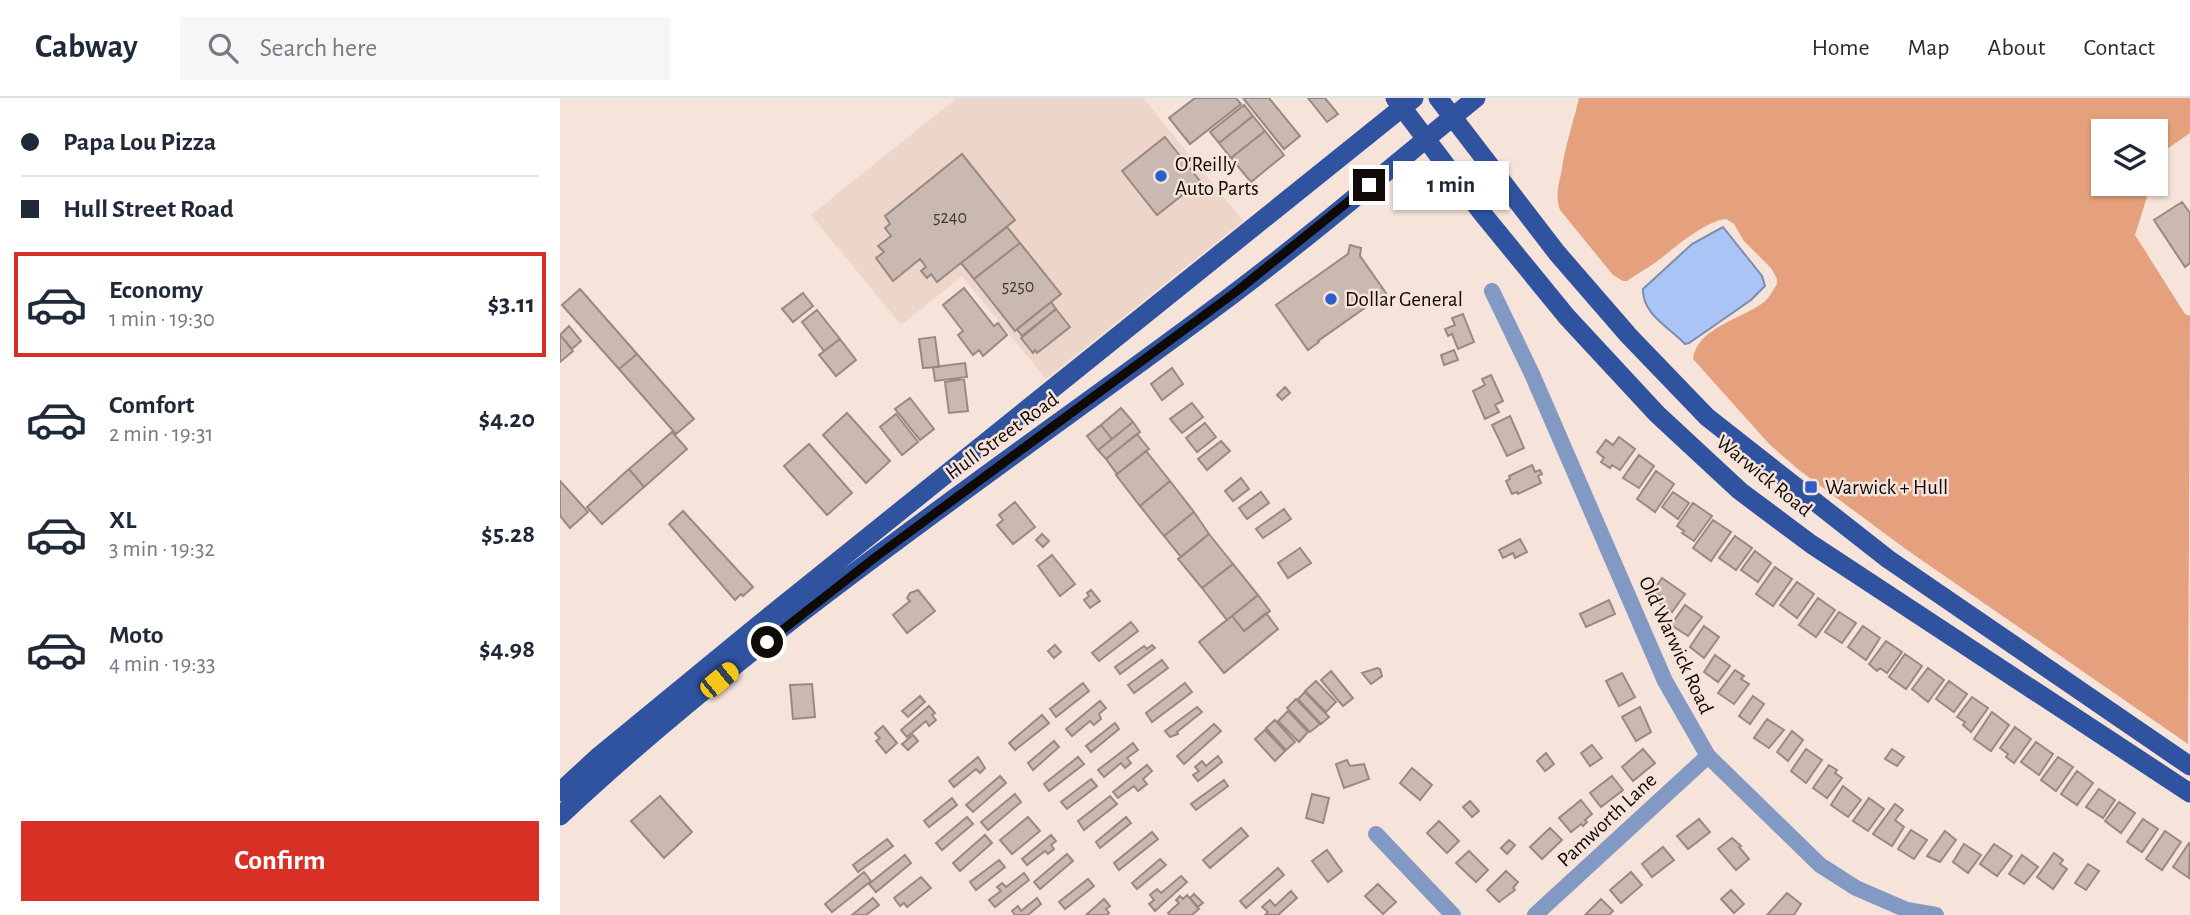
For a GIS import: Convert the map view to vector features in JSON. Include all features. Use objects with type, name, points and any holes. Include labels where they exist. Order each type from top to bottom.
[{"type":"main road","name":"Warwick Road","points":[[1438,98],[1557,253],[1629,337],[1707,417],[1888,559],[2190,766]]},
{"type":"main road","name":"Hull Street Road","points":[[560,816],[677,714],[877,556],[1226,300],[1476,98]]},
{"type":"main road","name":"Warwick Road","points":[[1404,101],[1425,140],[1567,317],[1657,414],[1740,491],[1811,544],[2190,793]]},
{"type":"main road","name":"Hull Street Road","points":[[560,792],[599,756],[756,627],[1404,101]]},
{"type":"street","name":"Old Warwick Road","points":[[1492,291],[1537,386],[1665,681],[1708,756],[1820,865],[1856,888],[1904,912],[1936,915]]},
{"type":"street","name":"Pamworth Lane","points":[[1535,915],[1708,756]]},
{"type":"street","points":[[1376,834],[1453,915]]},
{"type":"shaded area","points":[[957,98],[1143,98],[1243,221],[1046,379],[962,276],[901,325],[811,215]]},
{"type":"shaded area","points":[[1579,98],[2190,98],[2190,133],[2168,148],[2168,119],[2091,119],[2091,196],[2147,196],[2135,235],[2185,314],[2190,316],[2188,744],[1907,550],[1799,470],[1770,445],[1693,359],[1696,348],[1712,331],[1768,298],[1777,284],[1771,268],[1744,241],[1734,224],[1726,219],[1700,229],[1656,262],[1623,281],[1613,275],[1560,210],[1558,192],[1566,146]]},
{"type":"water","points":[[1723,227],[1762,276],[1765,286],[1751,300],[1685,344],[1652,313],[1644,298],[1643,289],[1692,244]]},
{"type":"building","points":[[1195,98],[1236,98],[1241,104],[1190,144],[1169,118]]},
{"type":"building","points":[[1243,98],[1269,98],[1300,136],[1284,149]]},
{"type":"building","points":[[1308,98],[1325,98],[1338,114],[1327,122]]},
{"type":"building","points":[[1244,105],[1253,116],[1219,143],[1210,132]]},
{"type":"building","points":[[1253,116],[1265,131],[1231,158],[1219,143]]},
{"type":"building","points":[[1265,131],[1284,155],[1251,182],[1231,158]]},
{"type":"building","name":"O'Reilly Auto Parts","points":[[1165,137],[1200,181],[1157,215],[1122,171]]},
{"type":"building","points":[[962,154],[1015,220],[937,282],[931,274],[927,278],[921,271],[926,267],[920,259],[893,281],[876,258],[884,252],[878,246],[891,236],[885,228],[890,224],[885,216]]},
{"type":"building","points":[[2182,202],[2190,213],[2190,263],[2185,267],[2154,220]]},
{"type":"building","points":[[1007,227],[1020,243],[974,279],[961,263]]},
{"type":"building","points":[[1020,243],[1061,294],[1015,331],[974,279]]},
{"type":"building","name":"Dollar General","points":[[1350,245],[1361,248],[1360,256],[1386,293],[1308,350],[1276,305],[1348,254]]},
{"type":"building","points":[[964,288],[994,326],[998,323],[1007,335],[983,356],[979,350],[973,355],[958,335],[963,331],[943,305]]},
{"type":"building","points":[[580,289],[637,354],[619,369],[562,305]]},
{"type":"building","points":[[803,293],[813,306],[793,322],[782,309]]},
{"type":"building","points":[[1051,302],[1056,309],[1022,336],[1017,329]]},
{"type":"building","points":[[1056,309],[1070,327],[1037,353],[1035,350],[1033,353],[1021,338]]},
{"type":"building","points":[[817,310],[840,339],[824,351],[802,322]]},
{"type":"building","points":[[1463,314],[1474,342],[1458,349],[1452,334],[1448,336],[1445,329],[1455,325],[1452,318]]},
{"type":"building","points":[[569,326],[581,341],[572,349],[560,335]]},
{"type":"building","points":[[560,335],[573,351],[560,362]]},
{"type":"building","points":[[935,337],[939,367],[923,368],[919,339]]},
{"type":"building","points":[[840,339],[856,360],[836,376],[819,355]]},
{"type":"building","points":[[1454,350],[1458,360],[1444,365],[1441,355]]},
{"type":"building","points":[[637,354],[694,419],[676,434],[619,369]]},
{"type":"building","points":[[965,363],[967,377],[935,381],[933,367]]},
{"type":"building","points":[[1172,368],[1183,384],[1162,400],[1151,384]]},
{"type":"building","points":[[1491,375],[1503,401],[1495,405],[1499,412],[1485,419],[1473,391],[1485,385],[1482,379]]},
{"type":"building","points":[[964,379],[968,411],[949,413],[945,382]]},
{"type":"building","points":[[1285,387],[1290,393],[1282,400],[1277,395]]},
{"type":"building","points":[[910,398],[934,429],[920,440],[895,409]]},
{"type":"building","points":[[1192,403],[1203,417],[1182,433],[1170,419]]},
{"type":"building","points":[[1121,408],[1133,422],[1112,439],[1101,425]]},
{"type":"building","points":[[847,413],[890,461],[866,483],[823,435]]},
{"type":"building","points":[[896,414],[918,442],[902,455],[880,427]]},
{"type":"building","points":[[1510,416],[1524,448],[1507,456],[1492,425]]},
{"type":"building","points":[[1133,422],[1140,432],[1106,459],[1098,450]]},
{"type":"building","points":[[1205,423],[1216,437],[1197,452],[1186,438]]},
{"type":"building","points":[[1101,425],[1112,439],[1098,450],[1087,436]]},
{"type":"building","points":[[672,432],[687,449],[644,487],[629,469]]},
{"type":"building","points":[[1137,434],[1149,449],[1117,474],[1106,459]]},
{"type":"building","points":[[1619,437],[1635,449],[1620,470],[1601,462],[1604,458],[1597,452],[1606,440],[1613,445]]},
{"type":"building","points":[[1221,441],[1230,451],[1207,470],[1198,459]]},
{"type":"building","points":[[809,444],[852,493],[827,515],[784,466]]},
{"type":"building","points":[[1146,451],[1170,481],[1140,506],[1116,475]]},
{"type":"building","points":[[1639,455],[1654,466],[1639,488],[1623,478]]},
{"type":"building","points":[[1532,465],[1535,472],[1540,470],[1542,474],[1538,476],[1541,483],[1518,494],[1512,494],[1506,481],[1510,479],[1509,476]]},
{"type":"building","points":[[629,469],[644,487],[602,524],[587,507]]},
{"type":"building","points":[[1656,471],[1674,484],[1655,512],[1637,499]]},
{"type":"building","points":[[1241,478],[1249,489],[1233,501],[1225,491]]},
{"type":"building","points":[[560,481],[588,512],[570,528],[560,516]]},
{"type":"building","points":[[1170,481],[1194,512],[1164,536],[1140,506]]},
{"type":"building","points":[[1261,492],[1269,503],[1247,519],[1239,508]]},
{"type":"building","points":[[1673,492],[1689,503],[1678,519],[1662,507]]},
{"type":"building","points":[[1015,502],[1035,527],[1013,544],[997,525],[1003,520],[999,515]]},
{"type":"building","points":[[1693,503],[1712,516],[1694,541],[1677,526]]},
{"type":"building","points":[[1284,509],[1291,519],[1263,538],[1256,529]]},
{"type":"building","points":[[683,511],[753,587],[743,596],[741,594],[735,600],[669,524]]},
{"type":"building","points":[[1194,512],[1209,534],[1181,557],[1164,536]]},
{"type":"building","points":[[1713,520],[1731,532],[1711,561],[1693,548]]},
{"type":"building","points":[[1042,534],[1049,541],[1043,547],[1036,540]]},
{"type":"building","points":[[1209,534],[1233,564],[1202,588],[1178,559]]},
{"type":"building","points":[[1735,536],[1752,548],[1736,570],[1719,558]]},
{"type":"building","points":[[1520,539],[1527,552],[1515,558],[1513,553],[1503,558],[1499,550]]},
{"type":"building","points":[[1300,548],[1311,563],[1288,578],[1278,563]]},
{"type":"building","points":[[1755,551],[1771,563],[1758,582],[1741,570]]},
{"type":"building","points":[[1052,555],[1075,584],[1060,596],[1038,566]]},
{"type":"building","points":[[1233,564],[1258,595],[1227,620],[1202,588]]},
{"type":"building","points":[[1775,567],[1792,579],[1773,606],[1756,594]]},
{"type":"building","points":[[1662,578],[1685,594],[1672,612],[1658,602],[1660,596],[1653,591]]},
{"type":"building","points":[[1797,582],[1814,594],[1797,618],[1780,605]]},
{"type":"building","points":[[918,590],[935,611],[907,633],[893,615],[910,601],[907,598],[910,593]]},
{"type":"building","points":[[1091,590],[1100,601],[1090,608],[1084,600]]},
{"type":"building","points":[[1258,595],[1270,611],[1244,631],[1232,616]]},
{"type":"building","points":[[1818,598],[1835,610],[1816,637],[1799,625]]},
{"type":"building","points":[[1609,600],[1615,614],[1586,627],[1580,614]]},
{"type":"building","points":[[1685,605],[1702,617],[1688,636],[1671,625]]},
{"type":"building","points":[[1839,612],[1856,623],[1842,643],[1825,632]]},
{"type":"building","points":[[1266,613],[1278,629],[1224,673],[1199,642],[1232,616],[1244,631]]},
{"type":"building","points":[[1131,622],[1138,631],[1099,661],[1092,653]]},
{"type":"building","points":[[1704,626],[1719,637],[1704,658],[1690,647]]},
{"type":"building","points":[[1863,626],[1880,638],[1866,660],[1848,647]]},
{"type":"building","points":[[1886,641],[1902,652],[1887,673],[1880,668],[1877,671],[1869,664]]},
{"type":"building","points":[[1055,645],[1061,652],[1054,658],[1048,651]]},
{"type":"building","points":[[1152,645],[1155,648],[1120,674],[1115,667],[1144,646],[1147,649]]},
{"type":"building","points":[[1905,654],[1922,666],[1906,689],[1889,677]]},
{"type":"building","points":[[1715,655],[1730,666],[1718,682],[1704,672]]},
{"type":"building","points":[[1162,660],[1168,668],[1134,693],[1128,685]]},
{"type":"building","points":[[1377,668],[1382,676],[1371,684],[1362,673]]},
{"type":"building","points":[[1928,668],[1944,680],[1928,702],[1912,689]]},
{"type":"building","points":[[1735,670],[1744,676],[1741,679],[1749,684],[1734,704],[1718,693]]},
{"type":"building","points":[[1331,671],[1353,698],[1343,706],[1321,680]]},
{"type":"building","points":[[1622,673],[1635,697],[1619,706],[1606,681]]},
{"type":"building","points":[[1316,681],[1336,702],[1326,712],[1305,691]]},
{"type":"building","points":[[1949,681],[1967,694],[1954,712],[1936,699]]},
{"type":"building","points":[[1083,683],[1089,691],[1056,717],[1050,709]]},
{"type":"building","points":[[1185,683],[1192,692],[1152,722],[1146,713]]},
{"type":"building","points":[[812,684],[815,717],[793,719],[790,685]]},
{"type":"building","points":[[1305,692],[1329,717],[1321,724],[1298,699]]},
{"type":"building","points":[[920,696],[925,702],[908,717],[902,711]]},
{"type":"building","points":[[1753,696],[1764,704],[1750,724],[1739,716]]},
{"type":"building","points":[[1972,697],[1988,708],[1971,732],[1963,725],[1965,722],[1957,717]]},
{"type":"building","points":[[1296,699],[1320,724],[1310,732],[1287,708]]},
{"type":"building","points":[[1100,701],[1106,708],[1099,714],[1101,719],[1094,725],[1090,721],[1072,736],[1066,729]]},
{"type":"building","points":[[929,706],[935,713],[932,715],[936,720],[929,726],[926,721],[907,737],[901,730]]},
{"type":"building","points":[[1197,707],[1202,712],[1177,732],[1178,734],[1170,737],[1165,731]]},
{"type":"building","points":[[1640,707],[1651,732],[1636,741],[1622,717]]},
{"type":"building","points":[[1288,711],[1308,732],[1299,742],[1278,721]]},
{"type":"building","points":[[1992,712],[2009,725],[1991,751],[1974,739]]},
{"type":"building","points":[[1042,715],[1049,723],[1015,750],[1009,743]]},
{"type":"building","points":[[1767,719],[1784,730],[1769,748],[1754,738]]},
{"type":"building","points":[[1275,720],[1295,742],[1286,750],[1266,728]]},
{"type":"building","points":[[1115,723],[1119,729],[1091,752],[1086,746]]},
{"type":"building","points":[[1214,724],[1221,731],[1184,764],[1177,756]]},
{"type":"building","points":[[883,726],[897,743],[886,753],[876,741],[880,738],[875,733]]},
{"type":"building","points":[[2015,727],[2031,739],[2014,763],[2000,748]]},
{"type":"building","points":[[1265,730],[1285,751],[1275,761],[1255,739]]},
{"type":"building","points":[[1792,731],[1803,740],[1788,761],[1777,752]]},
{"type":"building","points":[[913,735],[918,741],[908,750],[902,744]]},
{"type":"building","points":[[1054,741],[1059,747],[1033,770],[1028,763]]},
{"type":"building","points":[[2036,742],[2053,754],[2039,775],[2021,762]]},
{"type":"building","points":[[1133,743],[1138,750],[1127,758],[1131,763],[1125,768],[1121,763],[1104,777],[1098,770]]},
{"type":"building","points":[[1592,745],[1602,758],[1590,766],[1581,753]]},
{"type":"building","points":[[1643,749],[1655,763],[1633,781],[1622,767]]},
{"type":"building","points":[[1806,749],[1822,760],[1806,783],[1791,771]]},
{"type":"building","points":[[1892,749],[1904,757],[1897,766],[1885,759]]},
{"type":"building","points":[[1546,753],[1554,764],[1545,771],[1537,761]]},
{"type":"building","points":[[1218,756],[1222,762],[1198,781],[1193,775],[1199,771],[1195,767],[1202,761],[1206,766]]},
{"type":"building","points":[[978,757],[985,768],[980,773],[976,769],[954,787],[949,781]]},
{"type":"building","points":[[1078,757],[1084,764],[1049,791],[1044,784]]},
{"type":"building","points":[[2058,757],[2073,767],[2056,791],[2041,780]]},
{"type":"building","points":[[1347,760],[1350,766],[1364,764],[1369,779],[1344,788],[1336,764]]},
{"type":"building","points":[[1147,765],[1152,771],[1143,779],[1147,784],[1138,791],[1134,786],[1118,798],[1113,792]]},
{"type":"building","points":[[1829,765],[1837,770],[1835,773],[1842,778],[1827,798],[1813,788]]},
{"type":"building","points":[[1412,768],[1432,785],[1420,800],[1400,783]]},
{"type":"building","points":[[2077,771],[2093,783],[2077,805],[2061,794]]},
{"type":"building","points":[[1000,776],[1006,783],[973,812],[966,805]]},
{"type":"building","points":[[1612,776],[1623,790],[1601,807],[1590,793]]},
{"type":"building","points":[[1091,779],[1097,786],[1067,809],[1061,802]]},
{"type":"building","points":[[1224,780],[1228,786],[1196,810],[1191,804]]},
{"type":"building","points":[[1843,786],[1861,800],[1848,817],[1831,805]]},
{"type":"building","points":[[2099,789],[2115,800],[2103,818],[2086,807]]},
{"type":"building","points":[[1015,794],[1021,802],[988,830],[981,822]]},
{"type":"building","points":[[1312,794],[1329,798],[1323,823],[1306,818]]},
{"type":"building","points":[[660,796],[692,832],[664,858],[631,821]]},
{"type":"building","points":[[1110,796],[1117,804],[1084,830],[1078,821]]},
{"type":"building","points":[[952,798],[957,805],[929,827],[924,821]]},
{"type":"building","points":[[1869,798],[1884,809],[1868,831],[1853,821]]},
{"type":"building","points":[[1581,800],[1592,814],[1583,826],[1581,824],[1571,832],[1559,818]]},
{"type":"building","points":[[1470,801],[1479,811],[1472,817],[1463,807]]},
{"type":"building","points":[[2119,802],[2135,813],[2121,833],[2105,821]]},
{"type":"building","points":[[1895,804],[1903,810],[1895,820],[1904,827],[1892,846],[1873,834]]},
{"type":"building","points":[[967,817],[973,824],[942,850],[936,843]]},
{"type":"building","points":[[1028,817],[1040,831],[1012,854],[1000,840]]},
{"type":"building","points":[[1126,817],[1131,823],[1100,848],[1096,842]]},
{"type":"building","points":[[1699,819],[1710,832],[1688,849],[1677,836]]},
{"type":"building","points":[[2143,819],[2158,829],[2142,852],[2127,842]]},
{"type":"building","points":[[1439,821],[1459,841],[1447,853],[1427,833]]},
{"type":"building","points":[[1241,828],[1248,836],[1210,868],[1203,860]]},
{"type":"building","points":[[1550,828],[1562,840],[1542,859],[1530,847]]},
{"type":"building","points":[[1911,830],[1927,840],[1914,859],[1898,849]]},
{"type":"building","points":[[1945,831],[1956,840],[1940,862],[1927,856]]},
{"type":"building","points":[[2165,831],[2181,842],[2162,870],[2146,859]]},
{"type":"building","points":[[1152,832],[1158,839],[1119,870],[1114,863]]},
{"type":"building","points":[[985,835],[992,843],[960,871],[953,863]]},
{"type":"building","points":[[1051,835],[1056,841],[1051,845],[1054,849],[1048,854],[1045,851],[1027,865],[1022,859]]},
{"type":"building","points":[[1732,838],[1749,859],[1736,870],[1718,849]]},
{"type":"building","points":[[887,839],[893,846],[858,872],[853,865]]},
{"type":"building","points":[[1509,840],[1515,845],[1507,854],[1501,848]]},
{"type":"building","points":[[1964,844],[1981,855],[1968,873],[1953,862]]},
{"type":"building","points":[[1994,844],[2012,856],[1997,876],[1980,864]]},
{"type":"building","points":[[2190,844],[2189,878],[2173,867]]},
{"type":"building","points":[[1663,847],[1674,860],[1652,877],[1642,864]]},
{"type":"building","points":[[1327,850],[1342,871],[1328,882],[1312,861]]},
{"type":"building","points":[[1469,851],[1488,870],[1476,882],[1456,863]]},
{"type":"building","points":[[2054,853],[2063,860],[2060,864],[2067,869],[2053,889],[2037,877]]},
{"type":"building","points":[[1067,854],[1073,861],[1040,889],[1034,882]]},
{"type":"building","points":[[905,855],[911,863],[876,892],[869,884]]},
{"type":"building","points":[[2022,855],[2038,867],[2024,884],[2009,874]]},
{"type":"building","points":[[1160,859],[1166,865],[1137,889],[1132,883]]},
{"type":"building","points":[[999,860],[1005,867],[976,890],[970,882]]},
{"type":"building","points":[[2088,864],[2099,871],[2086,890],[2075,883]]},
{"type":"building","points":[[1278,868],[1284,875],[1246,908],[1240,901]]},
{"type":"building","points":[[1506,871],[1518,882],[1513,888],[1515,890],[1499,902],[1487,890]]},
{"type":"building","points":[[864,872],[871,881],[832,912],[825,904]]},
{"type":"building","points":[[1631,872],[1642,885],[1621,903],[1610,890]]},
{"type":"building","points":[[1024,873],[1029,880],[995,907],[989,900],[1001,891],[997,887],[1002,883],[1006,887]]},
{"type":"building","points":[[1181,876],[1187,882],[1155,911],[1149,904],[1154,900],[1150,895],[1157,889],[1161,893]]},
{"type":"building","points":[[921,877],[931,888],[907,907],[904,903],[900,906],[894,898]]},
{"type":"building","points":[[1088,879],[1094,886],[1065,909],[1059,902]]},
{"type":"building","points":[[1378,884],[1396,902],[1383,914],[1365,896]]},
{"type":"building","points":[[1731,890],[1744,904],[1734,913],[1721,899]]},
{"type":"building","points":[[1291,891],[1297,898],[1278,915],[1265,915],[1268,912],[1262,907],[1270,900],[1275,906]]},
{"type":"building","points":[[1787,893],[1801,904],[1794,915],[1767,915]]},
{"type":"building","points":[[1194,894],[1203,903],[1198,907],[1190,898]]},
{"type":"building","points":[[1187,895],[1199,909],[1192,915],[1170,915],[1168,913],[1179,903],[1176,900]]},
{"type":"building","points":[[873,898],[879,905],[866,915],[852,915]]},
{"type":"building","points":[[1037,898],[1041,904],[1028,915],[1015,915],[1012,911],[1018,906],[1021,911]]},
{"type":"building","points":[[1104,899],[1110,906],[1106,909],[1109,913],[1107,915],[1086,915]]},
{"type":"building","points":[[1601,899],[1613,911],[1609,915],[1585,915]]},
{"type":"place","name":"O'Reilly Auto Parts","points":[[1161,176]]},
{"type":"place","name":"Dollar General","points":[[1331,299]]},
{"type":"place","name":"Warwick + Hull","points":[[1811,487]]},
{"type":"route","points":[[767,642],[877,556],[1237,291],[1369,185]]}]
